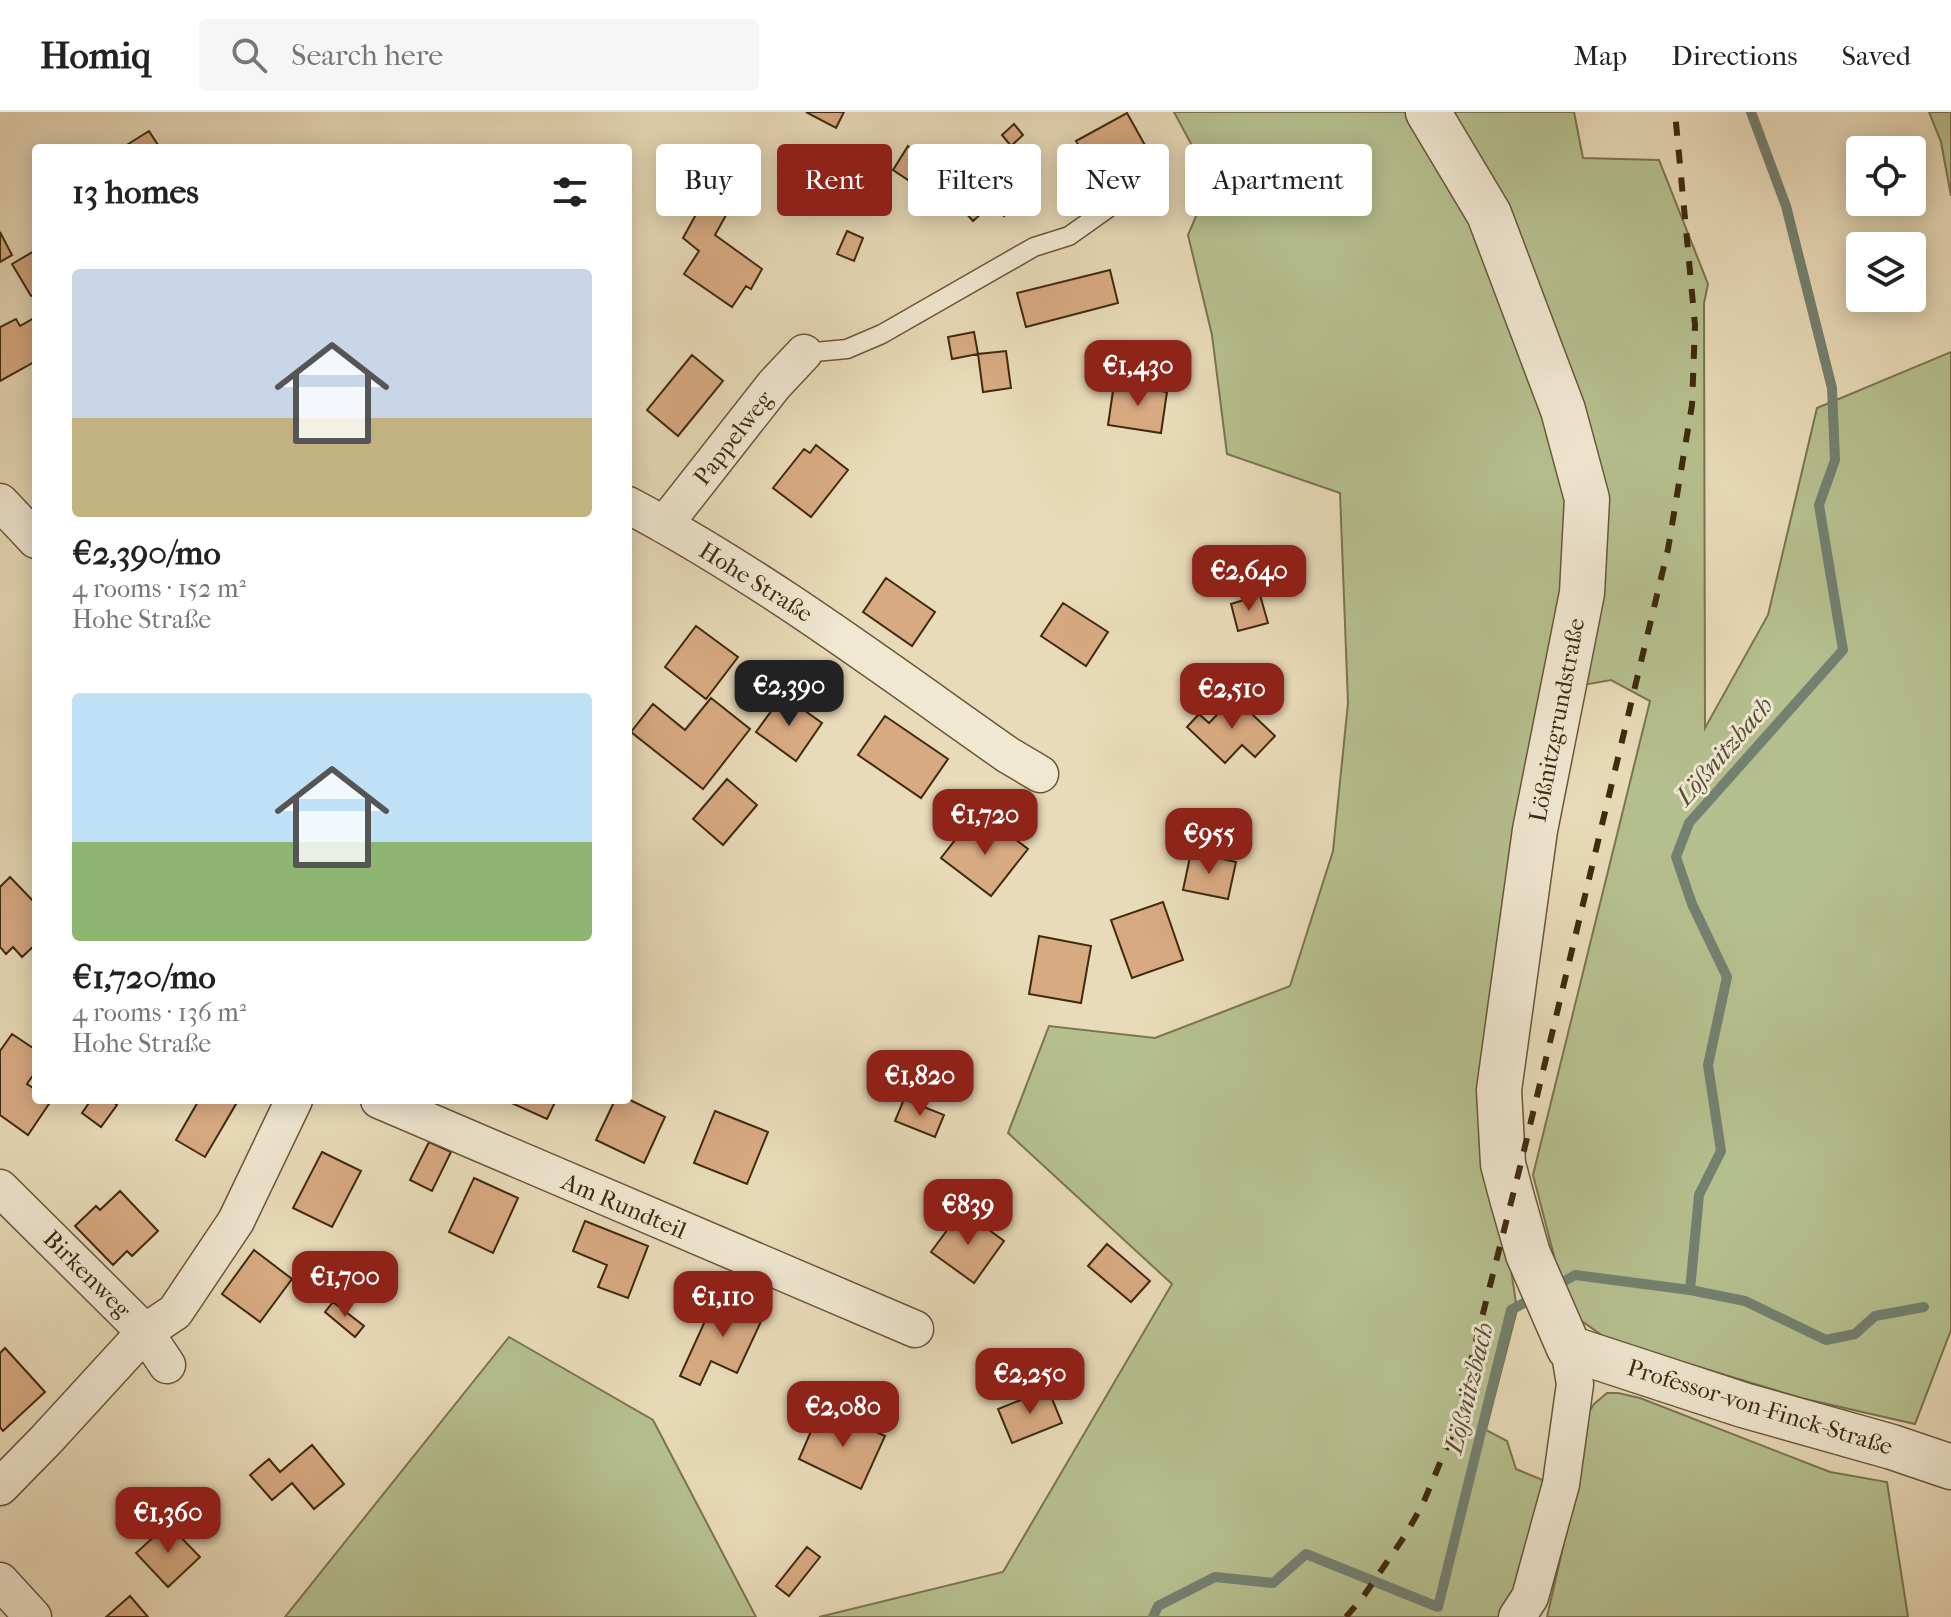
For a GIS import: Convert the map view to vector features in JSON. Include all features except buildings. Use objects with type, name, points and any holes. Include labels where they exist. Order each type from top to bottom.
[{"type":"street","name":"Lößnitzgrundstraße","points":[[1428,112],[1489,214],[1563,410],[1587,499],[1582,593],[1535,830],[1499,1090],[1503,1164],[1528,1254],[1569,1348]]},
{"type":"street","name":"Pappelweg","points":[[664,525],[774,385],[804,353]]},
{"type":"street","points":[[0,502],[32,536]]},
{"type":"street","name":"Hohe Straße","points":[[632,507],[807,614],[1008,755],[1040,774]]},
{"type":"street","points":[[0,1487],[145,1332],[175,1312],[236,1221],[292,1104]]},
{"type":"street","name":"Am Rundteil","points":[[388,1104],[915,1329]]},
{"type":"street","name":"Birkenweg","points":[[0,1188],[145,1332],[167,1365]]},
{"type":"street","points":[[1517,1617],[1530,1597],[1561,1484],[1575,1384],[1569,1348]]},
{"type":"street","name":"Professor-von-Finck-Straße","points":[[1569,1348],[1743,1405],[1951,1467]]},
{"type":"street","points":[[0,1581],[33,1617]]},
{"type":"lane","points":[[804,353],[847,349],[882,334],[1034,247],[1069,236],[1097,216]]},
{"type":"green space","points":[[1174,112],[1574,112],[1583,158],[1659,160],[1708,284],[1704,303],[1705,728],[1768,615],[1817,408],[1951,352],[1951,1330],[1915,1424],[1801,1398],[1607,1339],[1579,1319],[1560,1279],[1533,1175],[1650,701],[1611,680],[1543,692],[1501,1201],[1517,1310],[1486,1430],[1507,1441],[1516,1469],[1550,1483],[1508,1617],[819,1617],[1003,1572],[1172,1284],[1008,1133],[1049,1026],[1155,1038],[1290,986],[1333,851],[1348,703],[1340,493],[1227,454],[1212,335],[1188,235],[1196,216],[1372,216],[1372,144],[1191,144]]},
{"type":"green space","points":[[1929,112],[1951,112],[1951,196],[1941,142]]},
{"type":"green space","points":[[509,1337],[653,1420],[756,1617],[285,1617]]},
{"type":"green space","points":[[1607,1393],[1640,1398],[1830,1472],[1887,1482],[1908,1617],[1547,1617],[1574,1499],[1586,1417],[1594,1404]]},
{"type":"waterway","name":"Lößnitzbach","points":[[1552,1288],[1575,1275],[1690,1290],[1699,1195],[1721,1151],[1708,1065],[1727,977],[1692,904],[1676,857],[1689,823],[1843,650],[1819,505],[1835,460],[1832,388],[1786,206],[1751,112]]},
{"type":"waterway","points":[[1690,1290],[1745,1301],[1826,1340],[1855,1334],[1875,1316],[1924,1307]]},
{"type":"waterway","name":"Lößnitzbach","points":[[1153,1617],[1158,1606],[1215,1577],[1273,1583],[1306,1554],[1438,1607],[1511,1310],[1535,1297]]},
{"type":"railway","points":[[1346,1617],[1363,1597],[1422,1506],[1453,1432],[1521,1163],[1668,549],[1692,405],[1695,325],[1675,112]]}]
